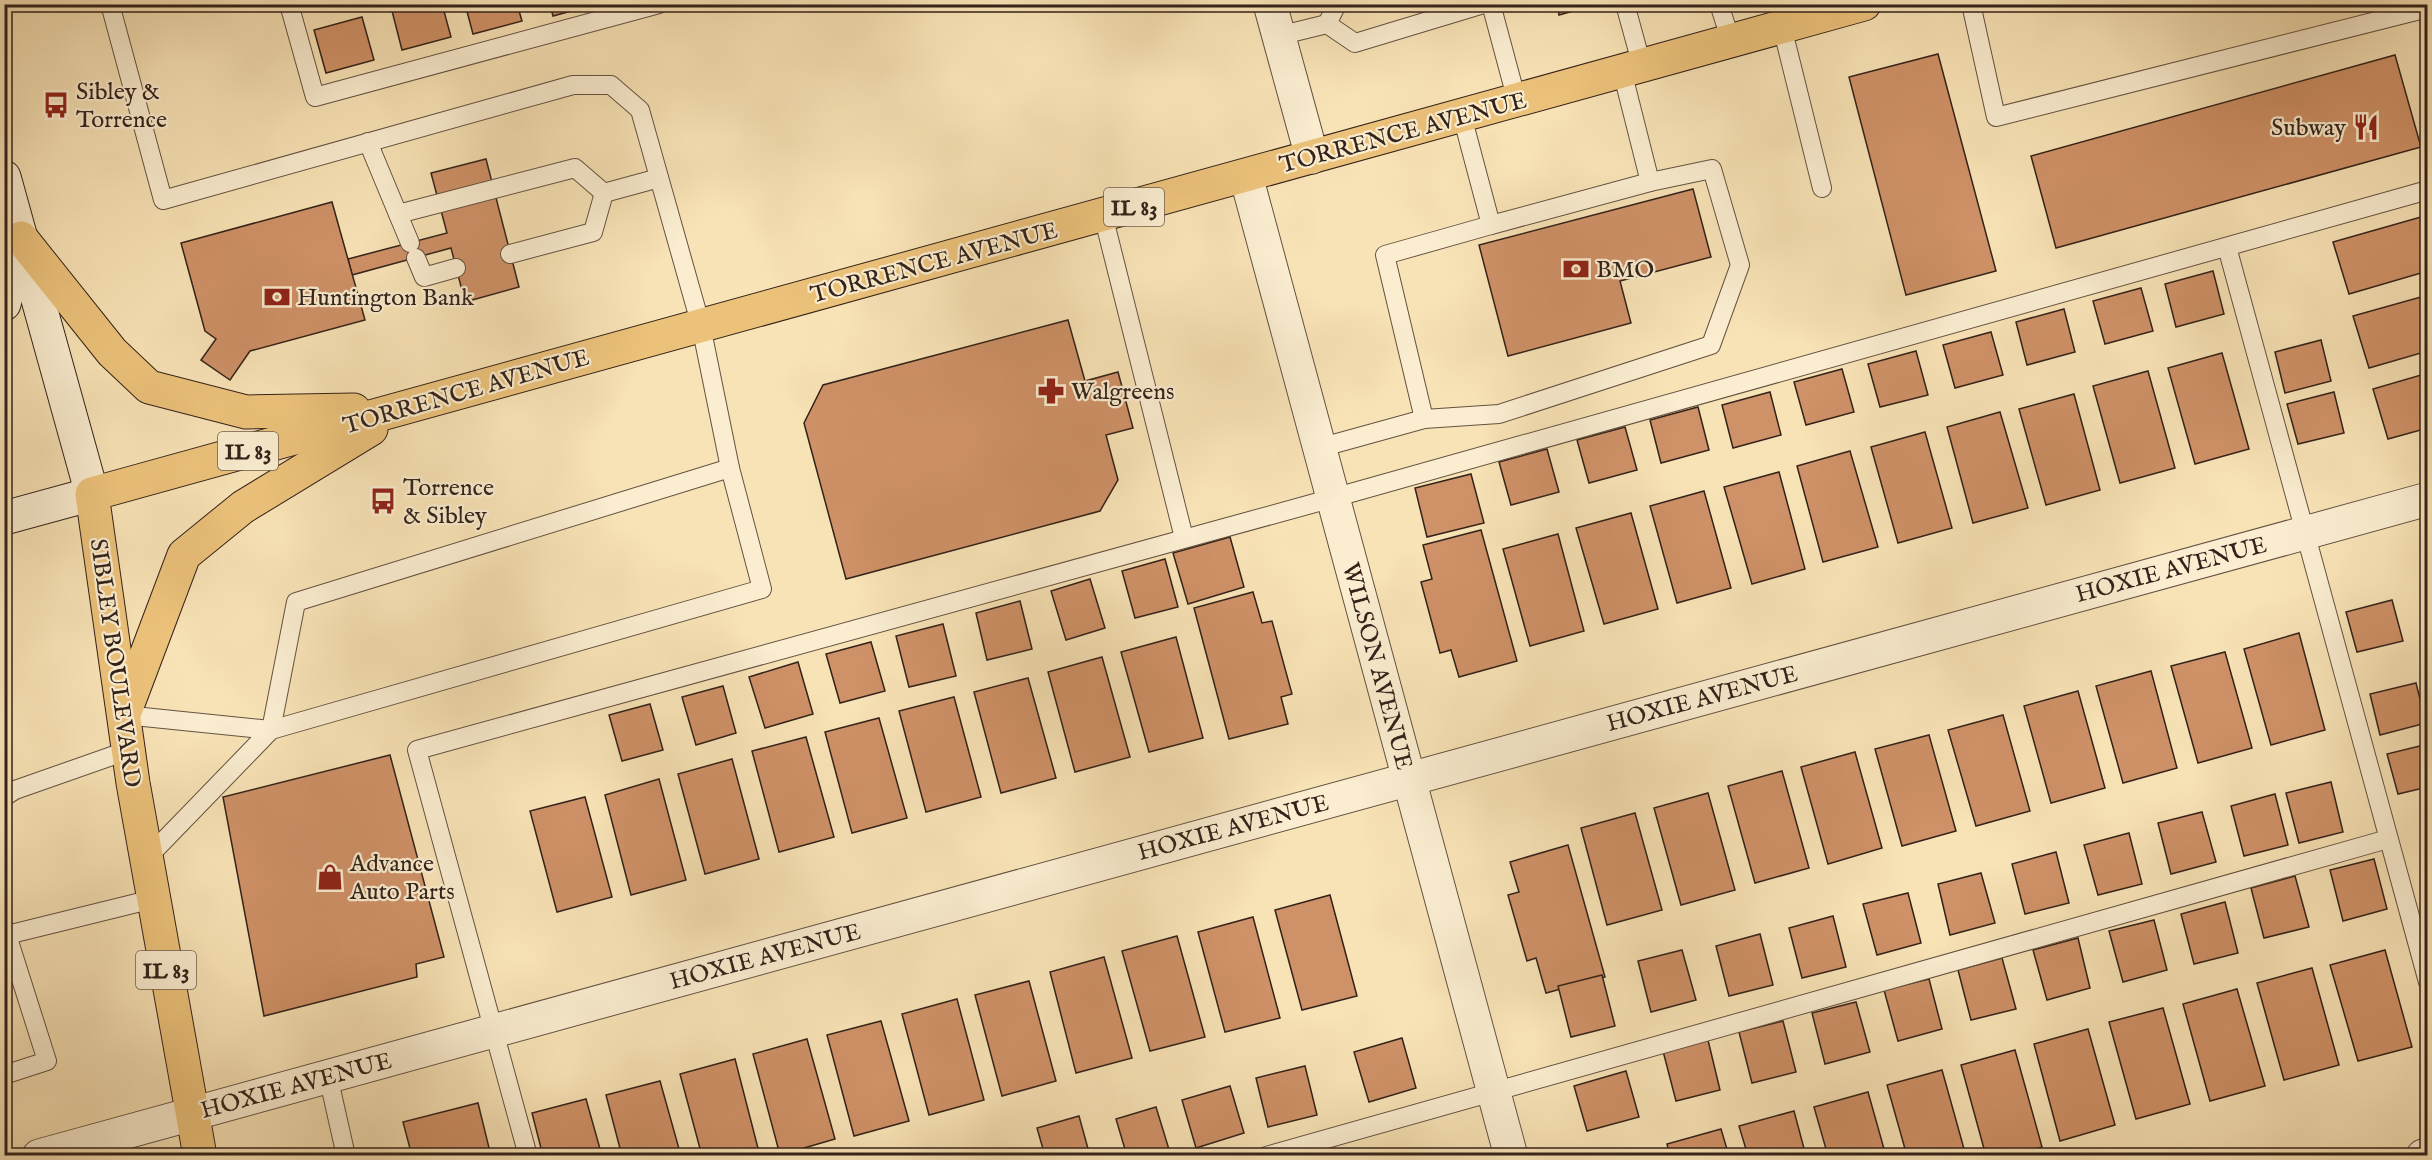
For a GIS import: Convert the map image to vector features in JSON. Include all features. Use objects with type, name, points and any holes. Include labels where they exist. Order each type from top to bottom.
[{"type":"main road","name":"TORRENCE AVENUE","points":[[92,494],[1864,4]]},
{"type":"main road","points":[[21,238],[112,352],[149,387],[246,412],[404,409]]},
{"type":"main road","points":[[124,715],[184,555],[243,507],[404,409]]},
{"type":"main road","name":"SIBLEY BOULEVARD","points":[[92,494],[153,899],[200,1155]]},
{"type":"street","points":[[1270,4],[1312,157]]},
{"type":"street","name":"WILSON AVENUE","points":[[1246,176],[1511,1155]]},
{"type":"street","name":"SIBLEY BOULEVARD","points":[[4,177],[92,494]]},
{"type":"street","points":[[4,304],[21,238]]},
{"type":"street","name":"TORRENCE AVENUE","points":[[4,518],[92,494]]},
{"type":"street","name":"HOXIE AVENUE","points":[[39,1155],[2427,499]]},
{"type":"street","points":[[2423,1155],[2427,1154]]},
{"type":"lane","points":[[110,4],[163,200],[573,85],[611,85],[640,110],[701,326],[730,468],[762,589],[271,730],[124,715]]},
{"type":"lane","points":[[289,4],[315,97],[659,4]]},
{"type":"lane","points":[[1327,24],[1336,4]]},
{"type":"lane","points":[[1278,36],[1327,24],[1354,43],[1484,4]]},
{"type":"lane","points":[[1491,4],[1517,101]]},
{"type":"lane","points":[[1625,4],[1632,69],[1650,182]]},
{"type":"lane","points":[[1719,4],[1731,41]]},
{"type":"lane","points":[[1971,4],[1996,117],[2427,8]]},
{"type":"lane","points":[[1782,27],[1822,188]]},
{"type":"lane","points":[[1462,116],[1491,225]]},
{"type":"lane","points":[[368,142],[424,277],[456,268]]},
{"type":"lane","points":[[398,214],[574,168],[604,193]]},
{"type":"lane","points":[[1319,447],[1424,419],[1499,414],[1711,345],[1740,265],[1712,169],[1650,182],[1385,255],[1424,419]]},
{"type":"lane","points":[[604,193],[659,178]]},
{"type":"lane","points":[[528,1155],[417,750],[1333,498],[2427,190]]},
{"type":"lane","points":[[510,254],[593,232],[604,193]]},
{"type":"lane","points":[[1103,215],[1184,538]]},
{"type":"lane","points":[[2227,247],[2427,982]]},
{"type":"lane","points":[[147,859],[271,730],[296,602],[730,468]]},
{"type":"lane","points":[[4,797],[15,790],[129,750]]},
{"type":"lane","points":[[1266,1155],[2388,839]]},
{"type":"lane","points":[[4,1075],[47,1061],[7,935],[153,899]]},
{"type":"lane","points":[[328,1076],[346,1155]]},
{"type":"building","points":[[399,4],[442,4],[451,37],[402,50],[391,7]]},
{"type":"building","points":[[465,4],[517,4],[522,21],[473,34]]},
{"type":"building","points":[[550,4],[597,4],[553,16]]},
{"type":"building","points":[[1557,4],[1598,4],[1559,15]]},
{"type":"building","points":[[362,17],[374,60],[326,73],[314,30]]},
{"type":"building","points":[[1938,54],[1996,271],[1906,295],[1849,77]]},
{"type":"building","points":[[2395,55],[2421,147],[2056,248],[2031,156]]},
{"type":"building","points":[[486,159],[519,287],[465,302],[451,248],[352,275],[348,259],[447,233],[431,173]]},
{"type":"building","name":"BMO","points":[[1693,189],[1711,257],[1620,281],[1631,323],[1508,356],[1479,245]]},
{"type":"building","name":"Huntington Bank","points":[[332,202],[365,320],[250,351],[230,380],[201,360],[216,339],[205,331],[181,243]]},
{"type":"building","points":[[2428,215],[2428,271],[2349,294],[2333,242]]},
{"type":"building","points":[[2213,271],[2224,314],[2176,327],[2165,284]]},
{"type":"building","points":[[2141,288],[2153,331],[2105,344],[2093,301]]},
{"type":"building","points":[[2428,295],[2428,351],[2369,368],[2353,316]]},
{"type":"building","points":[[2064,309],[2075,352],[2027,365],[2016,322]]},
{"type":"building","name":"Walgreens","points":[[1068,320],[1085,381],[1118,372],[1133,428],[1106,435],[1118,480],[1100,511],[846,579],[804,423],[823,385]]},
{"type":"building","points":[[1991,332],[2003,375],[1955,388],[1943,345]]},
{"type":"building","points":[[2321,340],[2331,381],[2285,393],[2275,352]]},
{"type":"building","points":[[1916,351],[1928,395],[1880,407],[1868,364]]},
{"type":"building","points":[[2222,353],[2249,449],[2195,464],[2168,368]]},
{"type":"building","points":[[1842,369],[1854,412],[1806,425],[1794,382]]},
{"type":"building","points":[[2148,371],[2175,468],[2120,483],[2093,386]]},
{"type":"building","points":[[2428,373],[2428,428],[2388,439],[2373,389]]},
{"type":"building","points":[[1770,392],[1781,435],[1733,448],[1722,405]]},
{"type":"building","points":[[2334,392],[2344,433],[2298,444],[2287,404]]},
{"type":"building","points":[[2074,394],[2100,490],[2046,505],[2019,409]]},
{"type":"building","points":[[1698,407],[1709,450],[1661,463],[1650,420]]},
{"type":"building","points":[[2000,412],[2028,508],[1973,523],[1947,427]]},
{"type":"building","points":[[1625,427],[1637,470],[1589,483],[1577,440]]},
{"type":"building","points":[[1925,432],[1952,528],[1898,543],[1871,447]]},
{"type":"building","points":[[1547,449],[1559,492],[1511,505],[1499,462]]},
{"type":"building","points":[[1850,451],[1878,547],[1823,562],[1797,466]]},
{"type":"building","points":[[1779,472],[1805,569],[1752,584],[1724,487]]},
{"type":"building","points":[[1471,474],[1484,523],[1427,537],[1415,488]]},
{"type":"building","points":[[1704,491],[1731,588],[1677,603],[1650,506]]},
{"type":"building","points":[[1631,513],[1658,609],[1604,624],[1576,528]]},
{"type":"building","points":[[1481,530],[1517,661],[1459,677],[1451,650],[1440,653],[1421,582],[1432,579],[1423,545]]},
{"type":"building","points":[[1558,534],[1584,631],[1530,646],[1503,549]]},
{"type":"building","points":[[1230,537],[1244,587],[1188,604],[1173,553]]},
{"type":"building","points":[[1165,559],[1178,607],[1135,618],[1122,571]]},
{"type":"building","points":[[1090,579],[1105,628],[1066,640],[1051,591]]},
{"type":"building","points":[[1253,592],[1262,623],[1272,621],[1292,694],[1281,697],[1288,724],[1229,739],[1194,608]]},
{"type":"building","points":[[2392,600],[2403,641],[2357,652],[2346,612]]},
{"type":"building","points":[[1020,601],[1032,649],[987,660],[976,613]]},
{"type":"building","points":[[943,624],[956,676],[909,687],[896,636]]},
{"type":"building","points":[[2299,633],[2325,730],[2271,745],[2244,649]]},
{"type":"building","points":[[1176,637],[1203,738],[1149,752],[1121,652]]},
{"type":"building","points":[[871,642],[885,691],[840,703],[826,654]]},
{"type":"building","points":[[2225,652],[2252,748],[2198,763],[2171,666]]},
{"type":"building","points":[[1102,657],[1130,757],[1075,772],[1048,672]]},
{"type":"building","points":[[798,662],[813,714],[765,728],[749,677]]},
{"type":"building","points":[[2151,671],[2177,768],[2123,783],[2096,686]]},
{"type":"building","points":[[1028,678],[1056,778],[1001,793],[974,692]]},
{"type":"building","points":[[2416,683],[2426,723],[2380,735],[2370,694]]},
{"type":"building","points":[[723,686],[736,733],[696,745],[682,697]]},
{"type":"building","points":[[2078,691],[2105,788],[2051,803],[2024,706]]},
{"type":"building","points":[[954,697],[981,797],[926,812],[899,711]]},
{"type":"building","points":[[650,704],[663,750],[622,761],[609,715]]},
{"type":"building","points":[[2003,715],[2030,811],[1976,826],[1948,730]]},
{"type":"building","points":[[879,718],[907,818],[852,833],[825,732]]},
{"type":"building","points":[[1929,735],[1956,831],[1902,846],[1875,749]]},
{"type":"building","points":[[806,737],[834,837],[779,852],[752,751]]},
{"type":"building","points":[[2428,744],[2428,787],[2398,794],[2387,754]]},
{"type":"building","points":[[1855,752],[1882,848],[1828,864],[1801,767]]},
{"type":"building","name":"Advance Auto Parts","points":[[390,755],[444,957],[416,964],[417,977],[264,1016],[223,797]]},
{"type":"building","points":[[732,759],[759,859],[705,874],[678,774]]},
{"type":"building","points":[[1782,771],[1809,868],[1755,883],[1728,786]]},
{"type":"building","points":[[659,779],[686,880],[631,895],[605,795]]},
{"type":"building","points":[[2331,782],[2343,832],[2299,843],[2286,793]]},
{"type":"building","points":[[1708,793],[1735,890],[1681,905],[1654,808]]},
{"type":"building","points":[[2275,794],[2288,845],[2244,856],[2231,806]]},
{"type":"building","points":[[585,797],[612,897],[557,912],[530,811]]},
{"type":"building","points":[[2202,812],[2216,862],[2171,874],[2158,823]]},
{"type":"building","points":[[1635,813],[1662,910],[1607,925],[1581,828]]},
{"type":"building","points":[[2129,833],[2142,884],[2098,895],[2084,845]]},
{"type":"building","points":[[1568,845],[1605,977],[1546,993],[1536,958],[1527,961],[1508,895],[1519,892],[1510,862]]},
{"type":"building","points":[[2428,851],[2428,872],[2422,852]]},
{"type":"building","points":[[2056,852],[2069,903],[2025,914],[2012,864]]},
{"type":"building","points":[[2374,859],[2387,909],[2343,921],[2330,870]]},
{"type":"building","points":[[1981,873],[1995,923],[1950,935],[1938,884]]},
{"type":"building","points":[[2295,876],[2309,927],[2264,938],[2251,888]]},
{"type":"building","points":[[1908,893],[1921,943],[1877,955],[1863,904]]},
{"type":"building","points":[[1330,895],[1357,996],[1302,1010],[1275,910]]},
{"type":"building","points":[[2225,902],[2238,953],[2194,964],[2181,914]]},
{"type":"building","points":[[1833,916],[1846,967],[1802,978],[1789,928]]},
{"type":"building","points":[[1253,917],[1280,1018],[1225,1032],[1198,932]]},
{"type":"building","points":[[2154,920],[2167,970],[2123,982],[2109,931]]},
{"type":"building","points":[[1760,934],[1773,985],[1729,996],[1716,946]]},
{"type":"building","points":[[1177,936],[1205,1037],[1150,1051],[1122,951]]},
{"type":"building","points":[[2078,938],[2090,988],[2047,1000],[2033,950]]},
{"type":"building","points":[[1682,950],[1696,1000],[1651,1012],[1638,961]]},
{"type":"building","points":[[2385,950],[2412,1047],[2358,1061],[2330,965]]},
{"type":"building","points":[[1104,957],[1132,1058],[1076,1073],[1050,972]]},
{"type":"building","points":[[2002,958],[2016,1009],[1971,1020],[1958,970]]},
{"type":"building","points":[[2312,968],[2339,1065],[2284,1080],[2257,983]]},
{"type":"building","points":[[1602,975],[1615,1026],[1571,1037],[1558,986]]},
{"type":"building","points":[[1929,979],[1942,1029],[1898,1041],[1884,990]]},
{"type":"building","points":[[1029,981],[1056,1081],[1002,1096],[975,995]]},
{"type":"building","points":[[2237,989],[2265,1086],[2210,1101],[2183,1004]]},
{"type":"building","points":[[957,999],[984,1100],[929,1115],[902,1014]]},
{"type":"building","points":[[1856,1002],[1870,1052],[1825,1064],[1812,1013]]},
{"type":"building","points":[[2163,1008],[2190,1104],[2136,1119],[2109,1022]]},
{"type":"building","points":[[881,1021],[909,1121],[854,1136],[827,1035]]},
{"type":"building","points":[[1783,1021],[1796,1072],[1752,1083],[1739,1032]]},
{"type":"building","points":[[2088,1029],[2115,1125],[2060,1141],[2034,1044]]},
{"type":"building","points":[[1402,1038],[1416,1088],[1369,1102],[1354,1052]]},
{"type":"building","points":[[807,1039],[835,1139],[780,1155],[753,1054]]},
{"type":"building","points":[[1708,1040],[1720,1090],[1676,1101],[1663,1051]]},
{"type":"building","points":[[2015,1050],[2042,1147],[2010,1156],[1986,1156],[1961,1065]]},
{"type":"building","points":[[735,1059],[760,1156],[702,1156],[680,1074]]},
{"type":"building","points":[[1305,1066],[1317,1115],[1268,1127],[1256,1078]]},
{"type":"building","points":[[1942,1070],[1966,1156],[1907,1156],[1887,1085]]},
{"type":"building","points":[[1626,1071],[1639,1117],[1587,1131],[1574,1086]]},
{"type":"building","points":[[660,1081],[681,1156],[622,1156],[606,1095]]},
{"type":"building","points":[[1230,1086],[1244,1133],[1196,1148],[1182,1100]]},
{"type":"building","points":[[1868,1092],[1886,1156],[1828,1156],[1814,1107]]},
{"type":"building","points":[[586,1099],[602,1156],[543,1156],[532,1113]]},
{"type":"building","points":[[478,1103],[491,1156],[412,1156],[403,1122]]},
{"type":"building","points":[[1156,1107],[1171,1156],[1127,1156],[1116,1119]]},
{"type":"building","points":[[1794,1111],[1806,1156],[1748,1156],[1739,1126]]},
{"type":"building","points":[[1079,1116],[1090,1156],[1045,1156],[1037,1128]]},
{"type":"building","points":[[1721,1129],[1729,1156],[1670,1156],[1667,1144]]},
{"type":"building","points":[[1010,1150],[1011,1156],[990,1156]]},
{"type":"place","name":"Sibley & Torrence","points":[[56,105]]},
{"type":"place","name":"Subway","points":[[2366,127]]},
{"type":"place","name":"BMO","points":[[1576,269]]},
{"type":"place","name":"Huntington Bank","points":[[277,297]]},
{"type":"place","name":"Walgreens","points":[[1051,391]]},
{"type":"place","name":"Torrence & Sibley","points":[[383,501]]},
{"type":"place","name":"Advance Auto Parts","points":[[330,877]]}]
